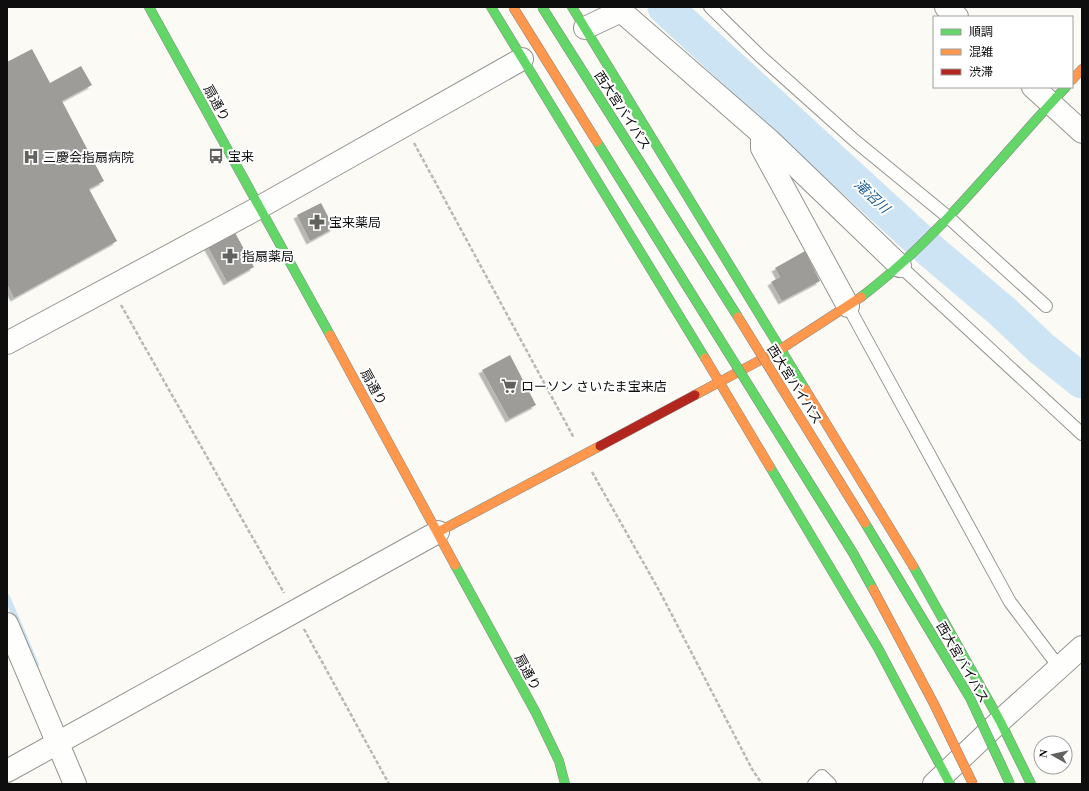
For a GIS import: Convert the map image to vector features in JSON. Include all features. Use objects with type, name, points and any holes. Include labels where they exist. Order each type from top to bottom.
[{"type":"main road","name":"扇通り","points":[[149,7],[536,713],[559,761],[565,784]]},
{"type":"main road","points":[[491,7],[720,382],[878,648],[943,781]]},
{"type":"main road","points":[[513,7],[853,553],[934,704],[973,784]]},
{"type":"main road","name":"西大宮バイパス","points":[[542,7],[689,236],[834,471],[970,698],[1010,784]]},
{"type":"main road","points":[[572,7],[920,578],[1000,721],[1031,784]]},
{"type":"main road","points":[[1073,79],[1082,70]]},
{"type":"main road","points":[[438,532],[781,349],[848,306],[904,261],[939,227],[1065,88]]},
{"type":"street","points":[[946,7],[956,16]]},
{"type":"street","points":[[585,28],[621,11],[904,261]]},
{"type":"street","points":[[7,343],[260,207],[522,59]]},
{"type":"street","points":[[1034,88],[1082,132]]},
{"type":"street","points":[[762,134],[762,148],[848,306]]},
{"type":"street","points":[[7,772],[438,532]]},
{"type":"street","points":[[7,624],[75,784]]},
{"type":"street","points":[[943,781],[1000,721],[1082,647]]},
{"type":"lane","points":[[710,7],[760,56],[842,129],[948,217],[1046,306]]},
{"type":"lane","points":[[904,261],[1082,434]]},
{"type":"lane","points":[[848,306],[1010,602],[1059,667]]},
{"type":"lane","points":[[814,784],[822,776],[830,784]]},
{"type":"path","points":[[111,287],[294,611],[389,784]]},
{"type":"building","points":[[32,49],[50,83],[81,66],[92,85],[62,101],[104,181],[89,189],[117,241],[14,298],[7,284],[7,62]]},
{"type":"building","points":[[321,203],[334,228],[310,241],[297,215]]},
{"type":"building","points":[[234,231],[254,267],[227,282],[207,245]]},
{"type":"building","points":[[805,251],[820,281],[782,301],[771,282],[780,277],[775,268]]},
{"type":"building","points":[[510,355],[536,405],[509,419],[482,370]]},
{"type":"waterway","name":"滝沼川","points":[[665,7],[932,252],[1003,312],[1042,349],[1082,381]]},
{"type":"waterway","points":[[7,597],[36,665]]},
{"type":"traffic: fast","points":[[149,7],[330,335]]},
{"type":"traffic: fast","points":[[491,7],[705,358]]},
{"type":"traffic: fast","points":[[542,7],[738,317]]},
{"type":"traffic: fast","points":[[572,7],[805,389]]},
{"type":"traffic: fast","points":[[861,297],[917,249],[968,196],[1065,88]]},
{"type":"traffic: fast","points":[[597,142],[853,553],[873,589]]},
{"type":"traffic: fast","points":[[770,467],[878,648],[950,784]]},
{"type":"traffic: fast","points":[[865,523],[970,698],[1010,784]]},
{"type":"traffic: fast","points":[[455,565],[536,713],[559,761],[565,784]]},
{"type":"traffic: fast","points":[[913,566],[1000,721],[1031,784]]},
{"type":"traffic: slow","points":[[513,7],[597,142]]},
{"type":"traffic: slow","points":[[1073,79],[1082,69]]},
{"type":"traffic: slow","points":[[695,395],[781,349],[861,297]]},
{"type":"traffic: slow","points":[[738,317],[865,523]]},
{"type":"traffic: slow","points":[[330,335],[455,565]]},
{"type":"traffic: slow","points":[[705,358],[770,467]]},
{"type":"traffic: slow","points":[[805,389],[913,566]]},
{"type":"traffic: slow","points":[[438,532],[600,446]]},
{"type":"traffic: slow","points":[[873,589],[934,704],[973,784]]},
{"type":"traffic: jam","points":[[600,446],[695,395]]},
{"type":"place","name":"宝来","points":[[216,156]]},
{"type":"place","name":"三慶会指扇病院","points":[[31,157]]},
{"type":"place","name":"宝来薬局","points":[[317,222]]},
{"type":"place","name":"指扇薬局","points":[[230,256]]},
{"type":"place","name":"ローソン さいたま宝来店","points":[[509,386]]}]
